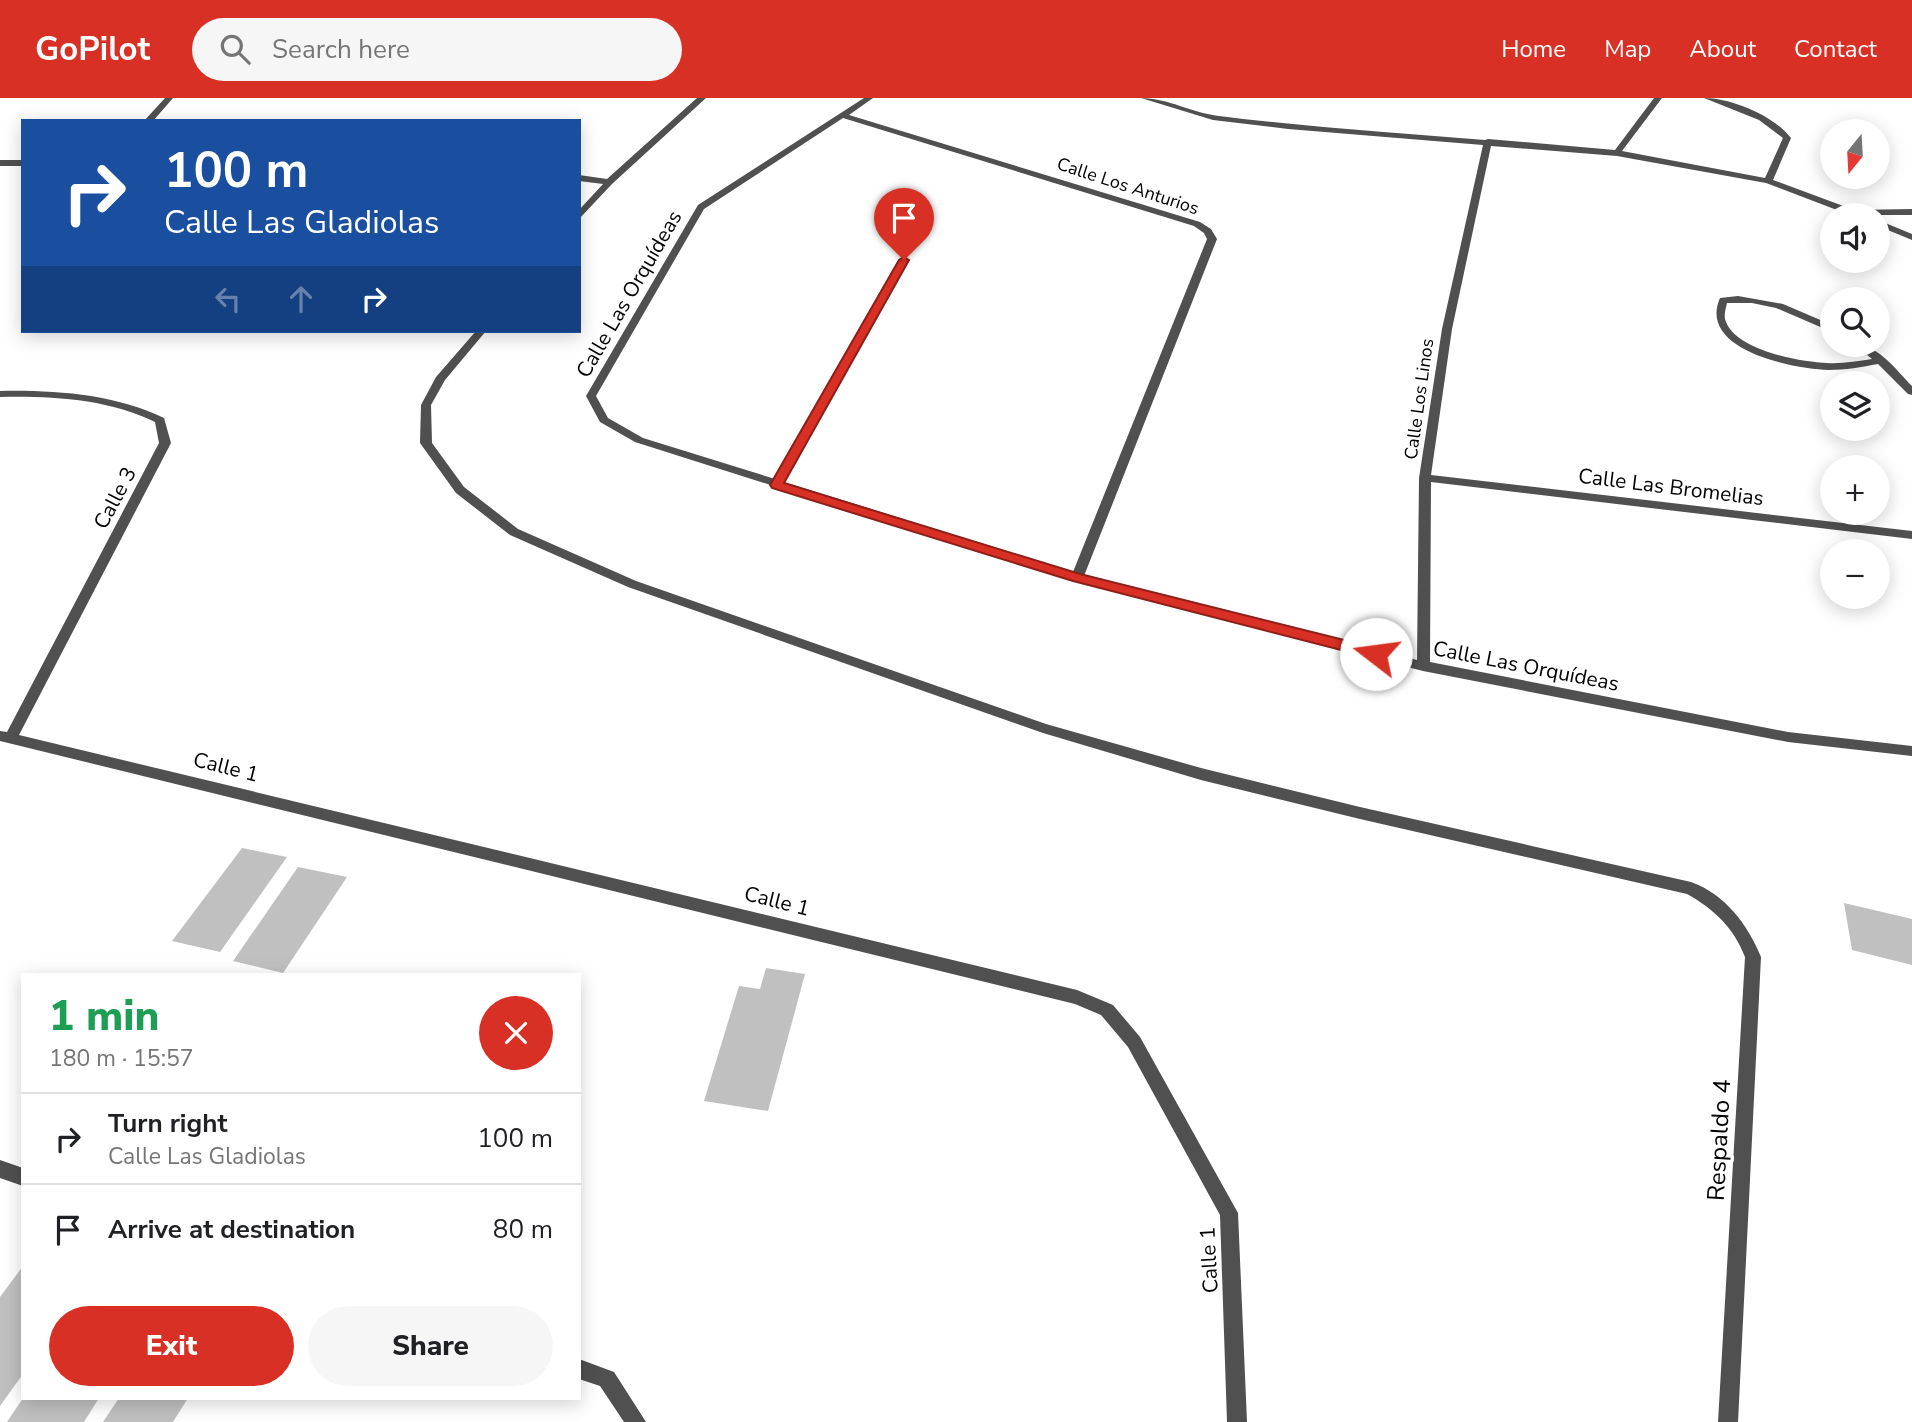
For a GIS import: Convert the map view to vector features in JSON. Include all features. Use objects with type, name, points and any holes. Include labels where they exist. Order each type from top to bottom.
[{"type":"street","points":[[150,119],[169,98]]},
{"type":"street","points":[[581,214],[609,182],[702,98]]},
{"type":"street","name":"Calle Las Orquídeas","points":[[869,98],[701,207],[592,396],[604,420],[639,440],[1077,578],[1423,666],[1788,737],[1912,751]]},
{"type":"street","points":[[1144,98],[1213,118],[1288,127],[1617,153],[1768,181],[1826,203]]},
{"type":"street","points":[[1617,153],[1658,98]]},
{"type":"street","points":[[1708,98],[1770,123],[1787,138],[1768,181]]},
{"type":"street","name":"Calle Los Anturios","points":[[841,116],[1197,224],[1208,231],[1212,239],[1077,578]]},
{"type":"street","name":"Calle Los Linos","points":[[1423,666],[1425,478],[1447,329],[1488,141]]},
{"type":"street","points":[[0,163],[21,163]]},
{"type":"street","points":[[581,178],[609,182]]},
{"type":"street","points":[[1890,213],[1912,212]]},
{"type":"street","points":[[1890,228],[1912,237]]},
{"type":"street","points":[[777,485],[904,260]]},
{"type":"street","points":[[1820,323],[1788,307],[1744,298],[1723,300],[1717,310],[1720,323],[1729,335],[1764,355],[1822,367],[1880,360]]},
{"type":"street","name":"Respaldo 4","points":[[479,333],[440,379],[426,405],[426,443],[460,490],[514,532],[632,584],[1043,728],[1201,774],[1690,888],[1711,900],[1731,917],[1746,937],[1754,957],[1728,1422]]},
{"type":"street","points":[[1876,357],[1912,392]]},
{"type":"street","name":"Calle 3","points":[[0,394],[20,393],[128,405],[160,420],[165,443],[6,737]]},
{"type":"street","name":"Calle Las Bromelias","points":[[1425,478],[1912,535]]},
{"type":"street","name":"Calle 1","points":[[6,737],[1077,997],[1107,1010],[1134,1042],[1229,1213],[1237,1422]]},
{"type":"street","points":[[0,1169],[21,1176]]},
{"type":"street","points":[[581,1370],[607,1379],[636,1422]]},
{"type":"building","points":[[242,848],[287,857],[220,952],[172,941]]},
{"type":"building","points":[[298,867],[347,877],[283,973],[233,961]]},
{"type":"building","points":[[1844,903],[1912,919],[1912,965],[1852,950]]},
{"type":"building","points":[[766,968],[805,974],[768,1111],[704,1101],[739,986],[760,989]]},
{"type":"building","points":[[21,1269],[21,1377],[0,1406],[0,1297]]},
{"type":"building","points":[[22,1400],[98,1400],[84,1422],[7,1422]]},
{"type":"building","points":[[118,1400],[187,1400],[173,1422],[103,1422]]},
{"type":"route","points":[[904,260],[777,485],[1077,578],[1376,654]]}]
